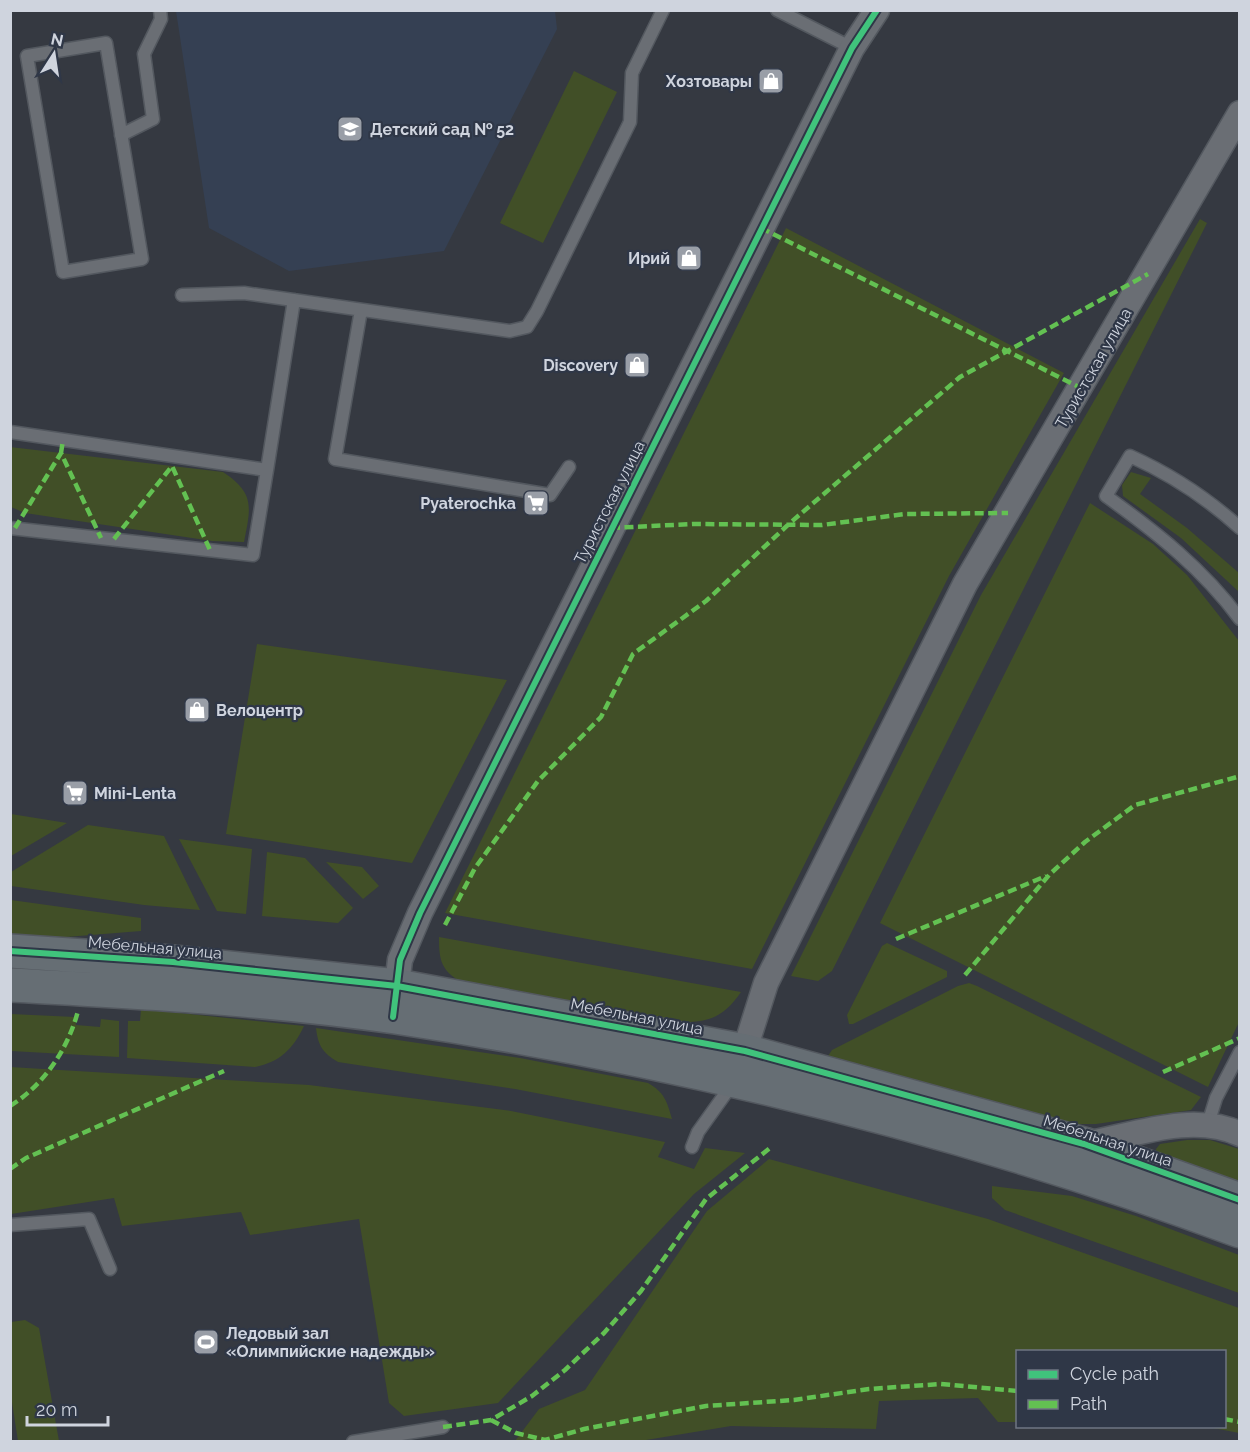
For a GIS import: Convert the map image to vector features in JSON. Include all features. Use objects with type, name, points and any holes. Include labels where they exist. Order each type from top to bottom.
[{"type":"street","name":"Туристская улица","points":[[395,1002],[400,960],[420,914],[852,48],[878,10]]},
{"type":"street","name":"Туристская улица","points":[[740,1065],[766,983],[965,584],[1239,112]]},
{"type":"street","name":"Мебельная улица","points":[[10,951],[173,962],[395,1002],[615,1055],[740,1065],[1084,1144],[1239,1200]]},
{"type":"street","name":"Мебельная улица","points":[[10,985],[172,994],[395,1002]]},
{"type":"street","name":"Мебельная улица","points":[[740,1065],[796,1093],[967,1141],[1167,1204],[1239,1231]]},
{"type":"street","points":[[1084,1144],[1184,1125],[1208,1124],[1239,1134]]},
{"type":"lane","points":[[122,135],[153,119],[144,54],[161,18],[160,10]]},
{"type":"lane","points":[[182,295],[244,293],[510,331],[527,327],[630,122],[632,73],[663,10]]},
{"type":"lane","points":[[777,10],[852,48]]},
{"type":"lane","points":[[106,43],[122,135],[142,260],[63,272],[27,56],[106,43]]},
{"type":"lane","points":[[10,528],[253,555],[294,300]]},
{"type":"lane","points":[[361,310],[335,459],[550,495],[569,466]]},
{"type":"lane","points":[[10,432],[267,470]]},
{"type":"lane","points":[[1239,528],[1199,495],[1158,469],[1130,456],[1106,496],[1160,535],[1195,567],[1239,619]]},
{"type":"lane","points":[[1208,1124],[1216,1098],[1239,1052]]},
{"type":"lane","points":[[692,1147],[698,1132],[740,1065]]},
{"type":"lane","points":[[10,1225],[88,1219],[110,1269]]},
{"type":"lane","points":[[353,1442],[443,1428]]},
{"type":"shaded area","name":"Детский сад № 52","points":[[176,11],[555,11],[557,29],[444,251],[289,271],[209,228]]},
{"type":"green space","points":[[574,71],[617,92],[543,243],[500,223]]},
{"type":"green space","points":[[1200,219],[1207,223],[832,971],[818,981],[791,976],[981,595]]},
{"type":"green space","points":[[786,228],[1064,373],[949,576],[752,969],[445,913]]},
{"type":"green space","points":[[10,447],[223,472],[246,494],[249,510],[244,542],[212,541],[25,513],[11,507]]},
{"type":"green space","points":[[1131,472],[1151,478],[1140,494],[1187,528],[1239,573],[1239,592],[1181,538],[1123,496],[1122,485]]},
{"type":"green space","points":[[1090,503],[1153,544],[1187,575],[1239,641],[1239,1022],[1208,1087],[880,923]]},
{"type":"green space","points":[[257,644],[507,680],[412,863],[226,834]]},
{"type":"green space","points":[[11,814],[67,823],[11,856]]},
{"type":"green space","points":[[88,825],[164,836],[200,910],[144,905],[11,886],[11,872]]},
{"type":"green space","points":[[179,839],[252,849],[246,914],[217,911]]},
{"type":"green space","points":[[267,852],[305,858],[353,908],[338,923],[262,916]]},
{"type":"green space","points":[[326,862],[362,867],[379,886],[363,899]]},
{"type":"green space","points":[[11,900],[141,918],[141,931],[66,937],[11,936]]},
{"type":"green space","points":[[439,937],[741,992],[717,1016],[702,1021],[684,1022],[458,980],[444,967],[439,951]]},
{"type":"green space","points":[[887,943],[947,971],[947,977],[849,1024],[847,1015],[882,946]]},
{"type":"green space","points":[[969,983],[1201,1097],[1191,1110],[1096,1124],[1073,1124],[828,1056],[832,1050],[958,986]]},
{"type":"green space","points":[[141,1009],[304,1026],[285,1053],[272,1062],[255,1067],[127,1058],[128,1021],[140,1021]]},
{"type":"green space","points":[[11,1014],[75,1017],[76,1025],[100,1027],[101,1019],[119,1021],[119,1057],[11,1051]]},
{"type":"green space","points":[[316,1028],[520,1058],[648,1083],[664,1098],[672,1119],[515,1089],[338,1062],[322,1048]]},
{"type":"green space","points":[[10,1067],[309,1085],[511,1111],[665,1142],[658,1157],[694,1169],[705,1148],[745,1153],[694,1194],[498,1403],[404,1416],[389,1403],[359,1219],[250,1235],[241,1212],[122,1226],[114,1198],[11,1214]]},
{"type":"green space","points":[[1187,1140],[1210,1140],[1239,1149],[1239,1185],[1157,1153],[1156,1149],[1160,1144]]},
{"type":"green space","points":[[769,1159],[988,1219],[1239,1308],[1239,1433],[1213,1428],[1226,1428],[1226,1350],[1016,1350],[1016,1422],[998,1422],[978,1398],[879,1401],[876,1429],[731,1426],[640,1441],[515,1441],[539,1409],[585,1390],[707,1211]]},
{"type":"green space","points":[[992,1186],[1072,1196],[1136,1216],[1239,1255],[1239,1293],[1005,1210],[992,1198]]},
{"type":"green space","points":[[25,1320],[39,1328],[59,1441],[18,1441],[11,1396],[11,1322]]},
{"type":"marked path","points":[[761,228],[1081,388]]},
{"type":"marked path","points":[[445,925],[475,868],[538,781],[601,717],[633,654],[706,601],[790,523],[960,377],[1148,274]]},
{"type":"marked path","points":[[61,453],[63,440]]},
{"type":"marked path","points":[[15,528],[61,453],[101,538]]},
{"type":"marked path","points":[[114,539],[172,466],[210,550]]},
{"type":"marked path","points":[[611,528],[693,524],[822,525],[905,514],[1008,513]]},
{"type":"marked path","points":[[965,975],[1049,875],[1085,842],[1135,805],[1237,777],[1240,774]]},
{"type":"marked path","points":[[896,939],[1046,876]]},
{"type":"marked path","points":[[10,1106],[34,1088],[53,1065],[68,1039],[78,1011]]},
{"type":"marked path","points":[[1163,1072],[1240,1038]]},
{"type":"marked path","points":[[10,1169],[26,1158],[224,1071]]},
{"type":"marked path","points":[[443,1427],[491,1420],[532,1396],[565,1370],[604,1333],[641,1291],[706,1199],[770,1148]]},
{"type":"marked path","points":[[491,1420],[516,1433],[545,1440],[584,1429],[706,1406],[794,1400],[869,1389],[941,1384],[1016,1391]]},
{"type":"marked path","points":[[1226,1419],[1240,1422]]},
{"type":"cycle path","points":[[393,1017],[400,960],[420,913],[852,48],[877,10]]},
{"type":"cycle path","points":[[10,951],[173,962],[397,986],[745,1051],[1084,1144],[1240,1200]]},
{"type":"place","name":"Хозтовары","points":[[771,81]]},
{"type":"place","name":"Детский сад № 52","points":[[350,129]]},
{"type":"place","name":"Ирий","points":[[689,258]]},
{"type":"place","name":"Discovery","points":[[637,365]]},
{"type":"place","name":"Pyaterochka","points":[[536,503]]},
{"type":"place","name":"Велоцентр","points":[[197,710]]},
{"type":"place","name":"Mini-Lenta","points":[[75,793]]},
{"type":"place","name":"Ледовый зал «Олимпийские надежды»","points":[[206,1342]]}]
